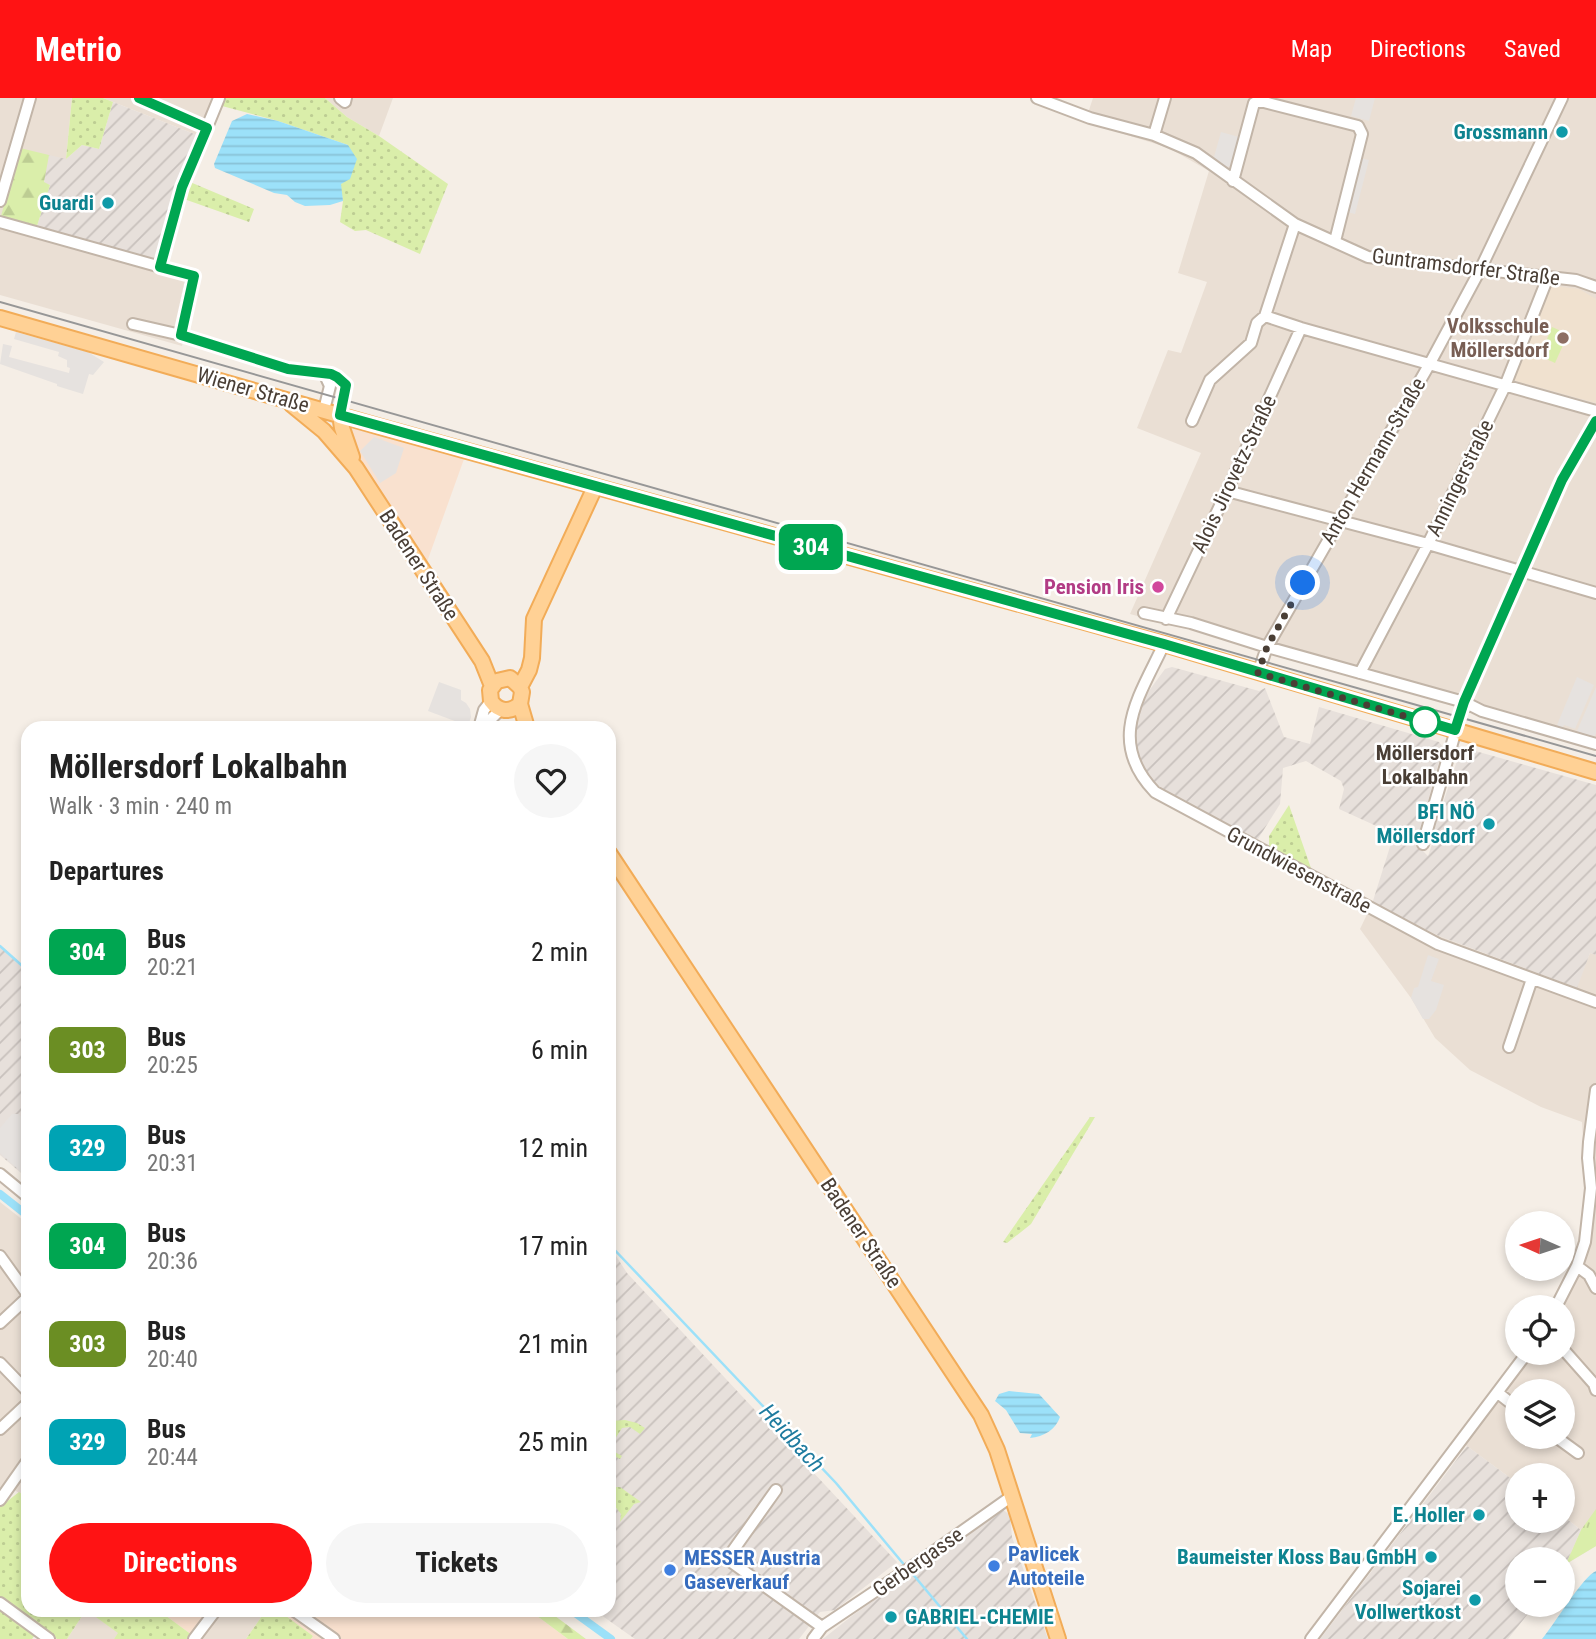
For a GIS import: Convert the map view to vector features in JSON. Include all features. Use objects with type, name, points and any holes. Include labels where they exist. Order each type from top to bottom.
[{"type":"main road","name":"Wiener Straße","points":[[0,318],[595,487],[1164,644],[1596,772]]},
{"type":"main road","points":[[286,400],[324,431],[356,468]]},
{"type":"main road","points":[[340,415],[356,468]]},
{"type":"main road","name":"Badener Straße","points":[[356,468],[505,694]]},
{"type":"main road","points":[[522,721],[505,694],[529,670],[534,619],[595,487]]},
{"type":"main road","name":"Badener Straße","points":[[616,864],[981,1415],[997,1450],[1058,1639]]},
{"type":"street","points":[[0,201],[30,98]]},
{"type":"street","points":[[139,98],[207,128]]},
{"type":"street","points":[[160,267],[182,187],[219,98]]},
{"type":"street","name":"Guntramsdorfer Straße","points":[[1037,98],[1090,118],[1154,135],[1196,153],[1295,224],[1368,257],[1576,280],[1596,287]]},
{"type":"street","points":[[1154,135],[1165,98]]},
{"type":"street","name":"Anton Hermann-Straße","points":[[1258,673],[1267,647],[1429,365],[1480,270],[1562,98]]},
{"type":"street","points":[[1233,181],[1254,103],[1260,101],[1359,126],[1362,134],[1335,242]]},
{"type":"street","points":[[0,222],[194,276],[181,335]]},
{"type":"street","points":[[1192,421],[1210,380],[1251,343],[1257,323],[1265,316],[1295,224]]},
{"type":"street","name":"Anningerstraße","points":[[1360,673],[1428,544],[1505,386],[1548,277]]},
{"type":"street","points":[[1265,316],[1596,411]]},
{"type":"street","points":[[133,324],[181,335],[288,369],[337,377],[346,385],[340,415]]},
{"type":"street","name":"Alois Jirovetz-Straße","points":[[1166,619],[1301,328]]},
{"type":"street","points":[[324,373],[330,386],[324,410]]},
{"type":"street","points":[[1423,844],[1464,702],[1562,480],[1596,421]]},
{"type":"street","points":[[1227,491],[1428,544],[1596,593]]},
{"type":"street","points":[[1144,613],[1191,623],[1464,702],[1482,711],[1596,744]]},
{"type":"street","name":"Grundwiesenstraße","points":[[1164,644],[1140,693],[1128,744],[1141,775],[1155,792],[1438,944],[1596,1002]]},
{"type":"street","points":[[486,721],[505,694]]},
{"type":"street","points":[[1509,1047],[1532,979]]},
{"type":"street","points":[[1562,1295],[1591,1243],[1588,1158],[1593,1134],[1596,1090]]},
{"type":"street","points":[[0,1174],[21,1191]]},
{"type":"street","points":[[0,1256],[21,1286]]},
{"type":"street","points":[[1577,1266],[1589,1275],[1596,1288]]},
{"type":"street","points":[[0,1323],[21,1303]]},
{"type":"street","points":[[0,1363],[21,1385]]},
{"type":"street","points":[[1575,1363],[1595,1386]]},
{"type":"street","points":[[1311,1639],[1518,1365]]},
{"type":"street","points":[[1498,1393],[1505,1399]]},
{"type":"street","points":[[0,1429],[21,1410]]},
{"type":"street","points":[[1572,1449],[1578,1453]]},
{"type":"street","points":[[0,1500],[21,1470]]},
{"type":"street","points":[[776,1490],[727,1559],[822,1627]]},
{"type":"street","name":"Gerbergasse","points":[[813,1639],[822,1627],[1012,1496]]},
{"type":"street","points":[[0,1603],[50,1639]]},
{"type":"street","points":[[194,1639],[211,1617]]},
{"type":"street","points":[[303,1617],[334,1639]]},
{"type":"shaded area","points":[[0,98],[72,98],[66,159],[1,216],[199,273],[182,346],[0,295]]},
{"type":"shaded area","points":[[103,98],[225,98],[207,139]]},
{"type":"shaded area","points":[[325,98],[393,98],[379,136],[347,117]]},
{"type":"shaded area","points":[[1093,98],[1596,98],[1596,747],[1274,655],[1255,646],[1192,627],[1170,625],[1130,614],[1201,453],[1137,428],[1168,350],[1181,353],[1207,282],[1178,273],[1209,171],[1169,148],[1085,122]]},
{"type":"shaded area","points":[[1356,98],[1375,98],[1369,121],[1351,116]]},
{"type":"shaded area","points":[[113,102],[207,139],[184,199],[165,264],[37,226],[50,185],[44,183],[49,155],[66,159],[82,145],[99,149]]},
{"type":"shaded area","points":[[1221,132],[1239,137],[1231,166],[1226,167],[1214,157]]},
{"type":"shaded area","points":[[1360,158],[1369,160],[1355,214],[1347,212]]},
{"type":"shaded area","name":"Volksschule Möllersdorf","points":[[1552,286],[1579,289],[1596,299],[1596,403],[1516,381],[1514,378]]},
{"type":"shaded area","points":[[16,332],[88,352],[104,362],[93,375],[89,374],[83,394],[57,386],[0,364],[3,344],[12,346],[9,357],[69,373],[67,360],[58,356],[59,352],[14,339]]},
{"type":"shaded area","points":[[348,427],[464,459],[427,562],[398,525],[361,462],[347,432]]},
{"type":"shaded area","points":[[374,437],[404,448],[396,473],[380,483],[360,451]]},
{"type":"shaded area","points":[[1172,667],[1259,691],[1265,688],[1284,737],[1310,744],[1319,707],[1439,742],[1443,747],[1416,844],[1428,856],[1459,755],[1453,753],[1454,745],[1596,785],[1596,955],[1590,953],[1577,988],[1439,936],[1372,904],[1394,834],[1339,809],[1344,789],[1341,781],[1306,761],[1283,768],[1280,804],[1258,839],[1253,840],[1158,789],[1145,775],[1137,759],[1135,728],[1143,699],[1165,669]]},
{"type":"shaded area","points":[[1577,677],[1594,685],[1575,729],[1564,725],[1562,728],[1557,725]]},
{"type":"shaded area","points":[[439,682],[461,690],[461,700],[470,709],[471,717],[470,721],[455,721],[428,711]]},
{"type":"shaded area","points":[[1596,687],[1596,733],[1594,738],[1577,731]]},
{"type":"shaded area","points":[[1372,904],[1439,936],[1576,988],[1590,953],[1596,955],[1596,1546],[1575,1559],[1574,1547],[1581,1530],[1575,1525],[1575,1463],[1505,1463],[1505,1474],[1456,1438],[1512,1365],[1575,1365],[1575,1295],[1556,1295],[1563,1281],[1575,1281],[1575,1256],[1582,1229],[1586,1188],[1582,1122],[1541,1107],[1470,1070],[1435,1038],[1411,998],[1360,929]]},
{"type":"shaded area","points":[[0,945],[21,964],[21,1173],[0,1155]]},
{"type":"shaded area","points":[[1428,955],[1439,959],[1431,981],[1444,985],[1436,1010],[1429,1019],[1423,1019],[1411,998],[1414,988],[1418,987]]},
{"type":"shaded area","points":[[12,1114],[21,1117],[21,1172],[0,1153],[0,1128]]},
{"type":"shaded area","points":[[0,1202],[21,1218],[21,1494],[13,1489],[0,1507]]},
{"type":"shaded area","points":[[616,1256],[627,1273],[897,1562],[835,1610],[820,1612],[799,1639],[635,1639],[604,1617],[616,1617]]},
{"type":"shaded area","points":[[1467,1446],[1505,1474],[1505,1533],[1575,1533],[1575,1525],[1581,1530],[1574,1547],[1505,1547],[1505,1617],[1525,1617],[1508,1639],[1320,1639]]},
{"type":"shaded area","points":[[1002,1509],[1010,1515],[1012,1537],[1048,1639],[823,1639],[853,1615]]},
{"type":"shaded area","points":[[81,1617],[96,1617],[119,1633],[114,1639],[67,1639]]},
{"type":"shaded area","points":[[168,1617],[205,1617],[192,1635]]},
{"type":"shaded area","points":[[205,1617],[261,1617],[246,1639],[188,1639]]},
{"type":"shaded area","points":[[287,1617],[538,1617],[568,1639],[311,1639],[313,1636]]},
{"type":"green space","points":[[72,98],[103,98],[113,102],[99,149],[82,145],[66,159]]},
{"type":"green space","points":[[225,98],[325,98],[347,117],[448,184],[420,254],[366,230],[355,231],[340,222],[343,201],[340,184],[343,182],[348,145],[278,121],[222,106]]},
{"type":"green space","points":[[20,148],[49,155],[44,182],[50,185],[37,226],[1,216]]},
{"type":"green space","points":[[190,182],[254,209],[249,222],[184,199]]},
{"type":"green space","points":[[1552,327],[1568,334],[1555,363],[1540,356]]},
{"type":"green space","points":[[1289,805],[1312,871],[1269,847],[1269,836]]},
{"type":"green space","points":[[1090,1117],[1095,1117],[1031,1224],[1007,1243],[1003,1242]]},
{"type":"green space","points":[[616,1421],[637,1423],[645,1428],[640,1434],[630,1427],[622,1428],[616,1437]]},
{"type":"green space","points":[[616,1487],[641,1502],[634,1504],[620,1522],[621,1514],[616,1508]]},
{"type":"green space","points":[[19,1492],[21,1493],[21,1617],[81,1617],[67,1639],[57,1639],[41,1627],[32,1639],[0,1639],[0,1507]]},
{"type":"green space","points":[[1596,1509],[1596,1546],[1575,1559],[1574,1547],[1581,1530]]},
{"type":"green space","points":[[96,1617],[168,1617],[192,1635],[188,1639],[114,1639],[118,1633]]},
{"type":"green space","points":[[261,1617],[287,1617],[313,1636],[311,1639],[246,1639]]},
{"type":"green space","points":[[538,1617],[556,1617],[586,1639],[568,1639]]},
{"type":"water","points":[[247,114],[278,121],[348,145],[357,159],[350,179],[341,184],[343,201],[330,205],[305,206],[287,195],[274,193],[215,168],[214,164],[232,121]]},
{"type":"water","points":[[1009,1391],[1039,1394],[1060,1417],[1056,1425],[1040,1436],[1030,1438],[1032,1434],[1020,1433],[1006,1410],[995,1401],[999,1394]]},
{"type":"water","points":[[1596,1571],[1596,1639],[1542,1639],[1558,1617],[1575,1617],[1575,1592]]},
{"type":"waterway","name":"Heidbach","points":[[0,946],[21,965]]},
{"type":"waterway","points":[[0,1194],[21,1210]]},
{"type":"waterway","name":"Heidbach","points":[[616,1251],[836,1483],[906,1567]]},
{"type":"waterway","name":"Heidbach","points":[[911,1572],[967,1639]]},
{"type":"waterway","points":[[581,1617],[611,1639]]},
{"type":"tram line","points":[[0,302],[1596,756]]},
{"type":"bus line","name":"304","points":[[139,98],[207,128],[182,187],[160,267],[194,276],[181,335],[288,369],[314,371],[337,377],[346,385],[340,415],[1164,644],[1455,730],[1464,702],[1562,480],[1596,421]]},
{"type":"place","name":"Grossmann","points":[[1562,132]]},
{"type":"place","name":"Guardi","points":[[108,203]]},
{"type":"place","name":"Volksschule Möllersdorf","points":[[1563,338]]},
{"type":"place","name":"Pension Iris","points":[[1158,587]]},
{"type":"place","name":"Möllersdorf Lokalbahn","points":[[1425,722]]},
{"type":"place","name":"BFI NÖ Möllersdorf","points":[[1489,824]]},
{"type":"place","name":"E. Holler","points":[[1479,1515]]},
{"type":"place","name":"Baumeister Kloss Bau GmbH","points":[[1431,1557]]},
{"type":"place","name":"Pavlicek Autoteile","points":[[994,1566]]},
{"type":"place","name":"MESSER Austria Gaseverkauf","points":[[670,1570]]},
{"type":"place","name":"Sojarei Vollwertkost","points":[[1475,1600]]},
{"type":"place","name":"GABRIEL-CHEMIE","points":[[891,1617]]},
{"type":"route","points":[[1303,583],[1267,647],[1258,673],[1425,722]]}]
